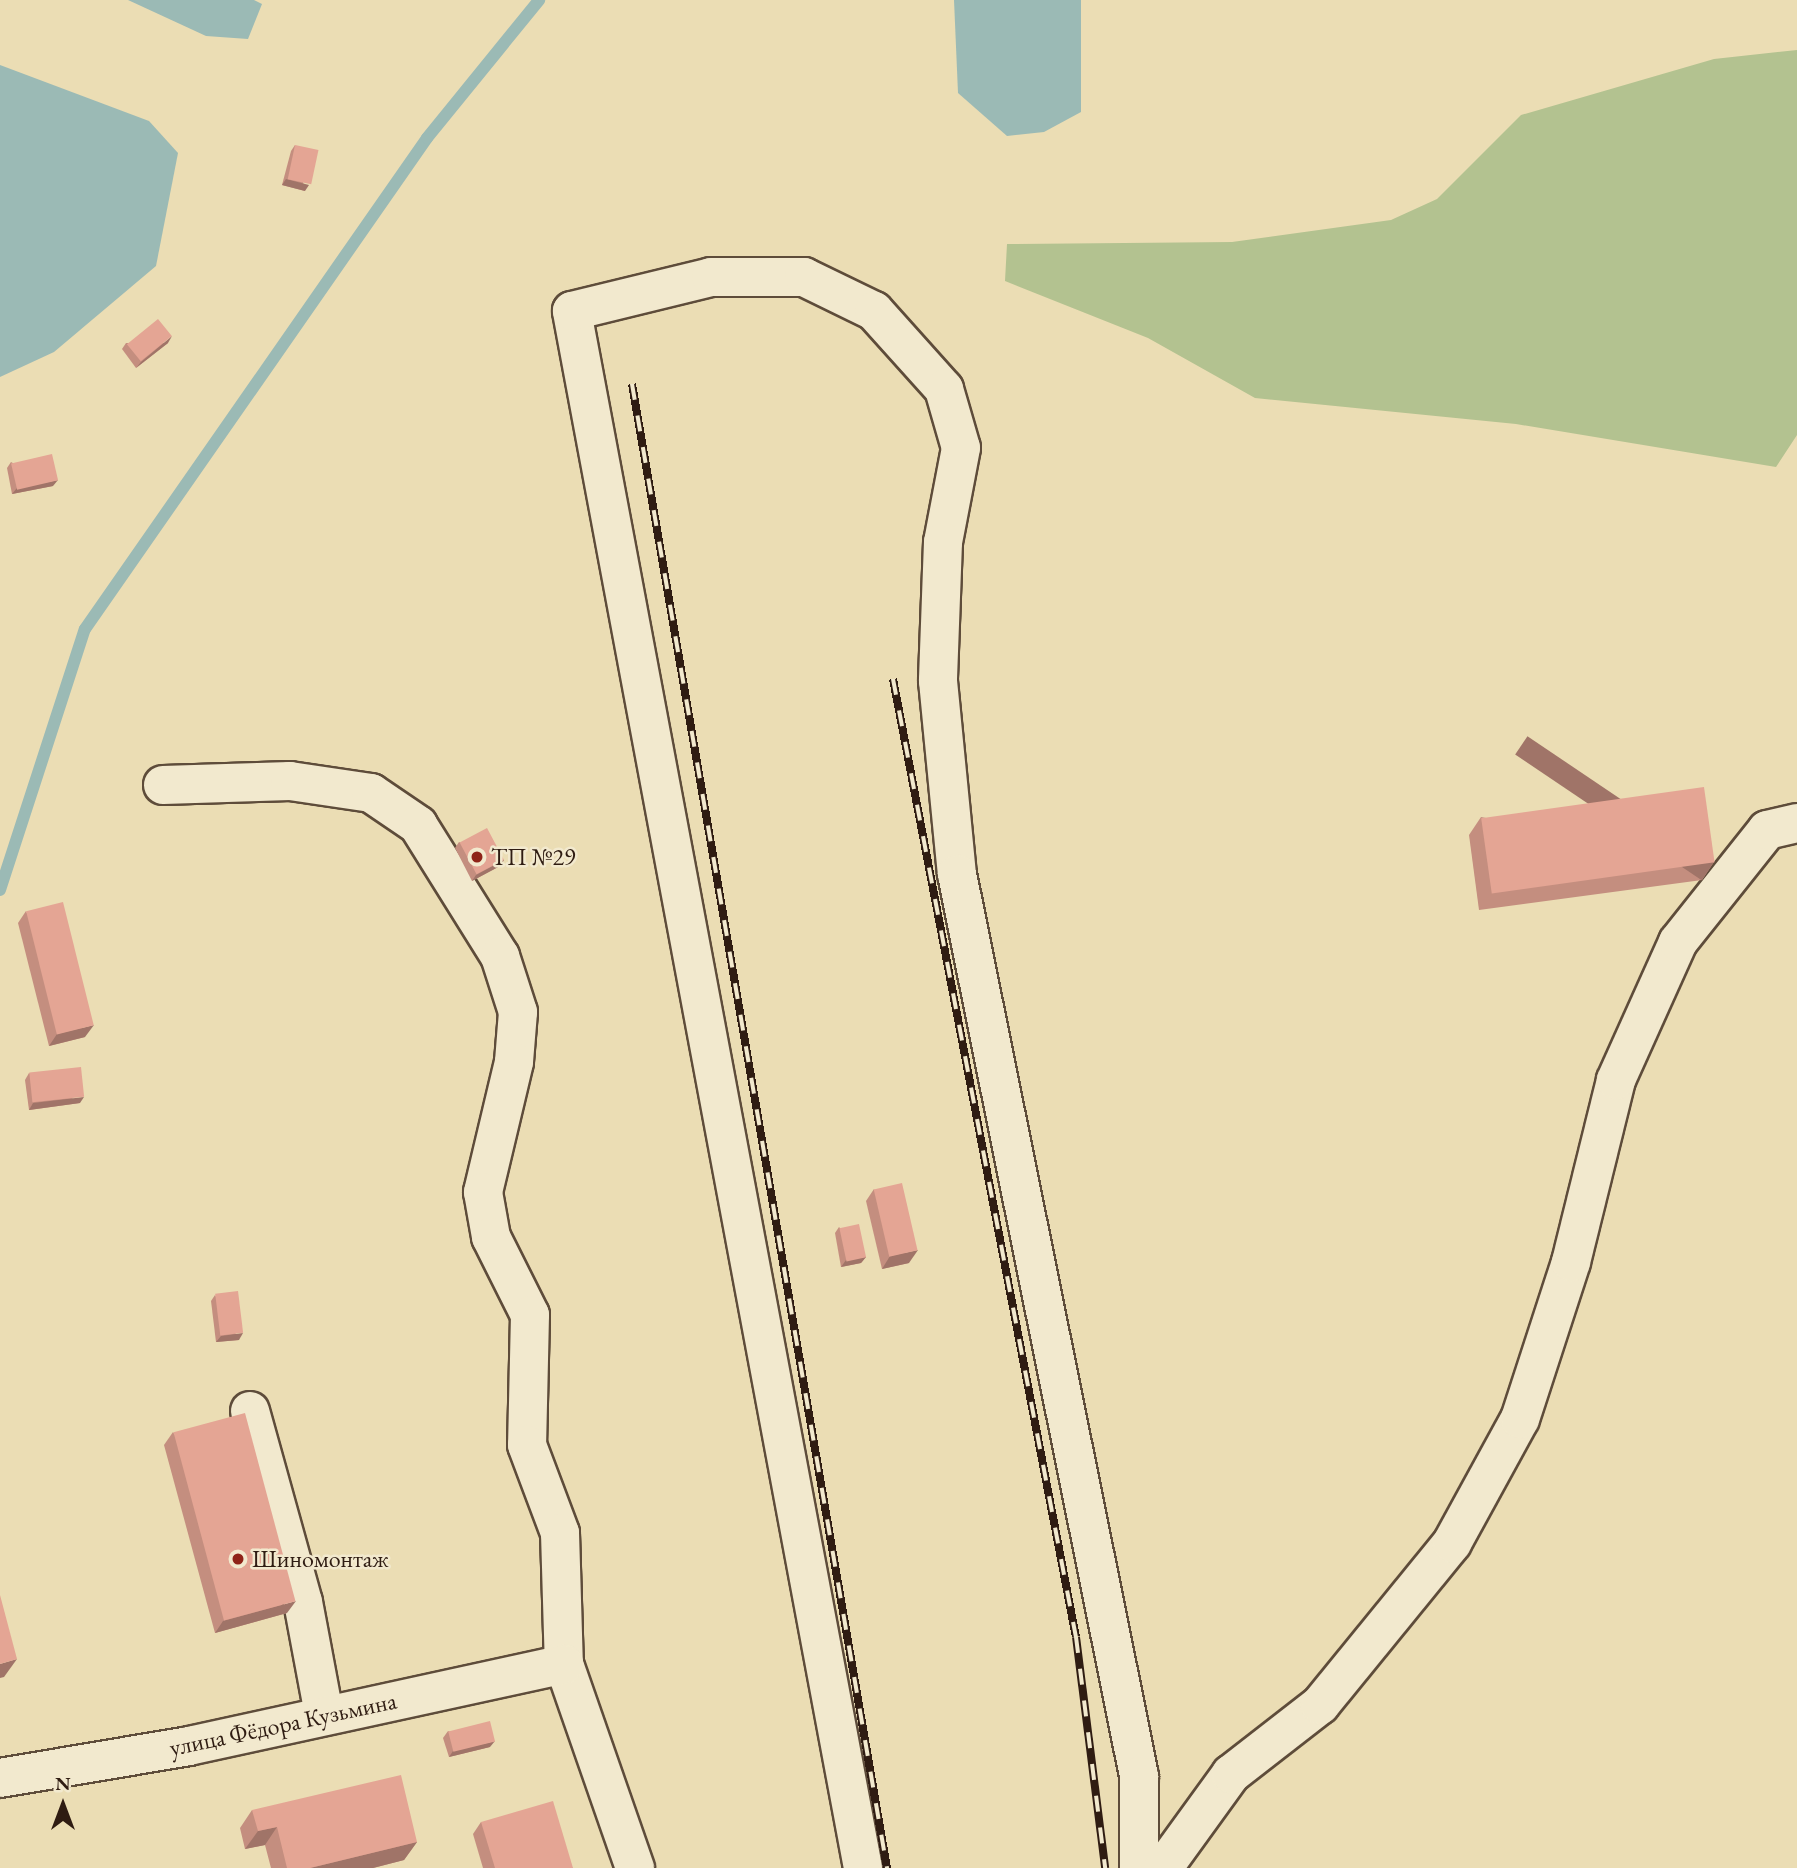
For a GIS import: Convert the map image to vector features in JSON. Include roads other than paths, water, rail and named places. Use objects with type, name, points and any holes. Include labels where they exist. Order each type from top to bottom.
[{"type":"street","points":[[863,1868],[572,311],[711,277],[804,277],[874,311],[944,389],[961,448],[943,542],[937,681],[957,873],[1139,1776],[1139,1868]]},
{"type":"street","points":[[163,785],[290,781],[371,793],[418,825],[500,956],[518,1012],[514,1062],[483,1192],[491,1237],[530,1315],[527,1445],[560,1533],[564,1664],[635,1868]]},
{"type":"street","points":[[1163,1868],[1231,1774],[1320,1705],[1452,1543],[1520,1419],[1571,1262],[1616,1080],[1678,942],[1767,830],[1797,823]]},
{"type":"street","points":[[250,1411],[303,1602],[324,1714]]},
{"type":"street","name":"улица Фёдора Кузьмина","points":[[0,1778],[564,1664]]},
{"type":"water","points":[[128,0],[254,0],[262,4],[248,39],[206,36]]},
{"type":"water","points":[[954,0],[1081,0],[1081,112],[1044,132],[1007,136],[958,93]]},
{"type":"water","points":[[0,65],[149,121],[178,153],[156,266],[54,352],[0,377]]},
{"type":"waterway","points":[[0,890],[85,629],[427,138],[539,0]]},
{"type":"railway","points":[[632,384],[887,1868]]},
{"type":"railway","points":[[893,679],[1076,1637],[1105,1868]]},
{"type":"place","name":"ТП №29","points":[[477,857]]},
{"type":"place","name":"Шиномонтаж","points":[[238,1559]]}]
